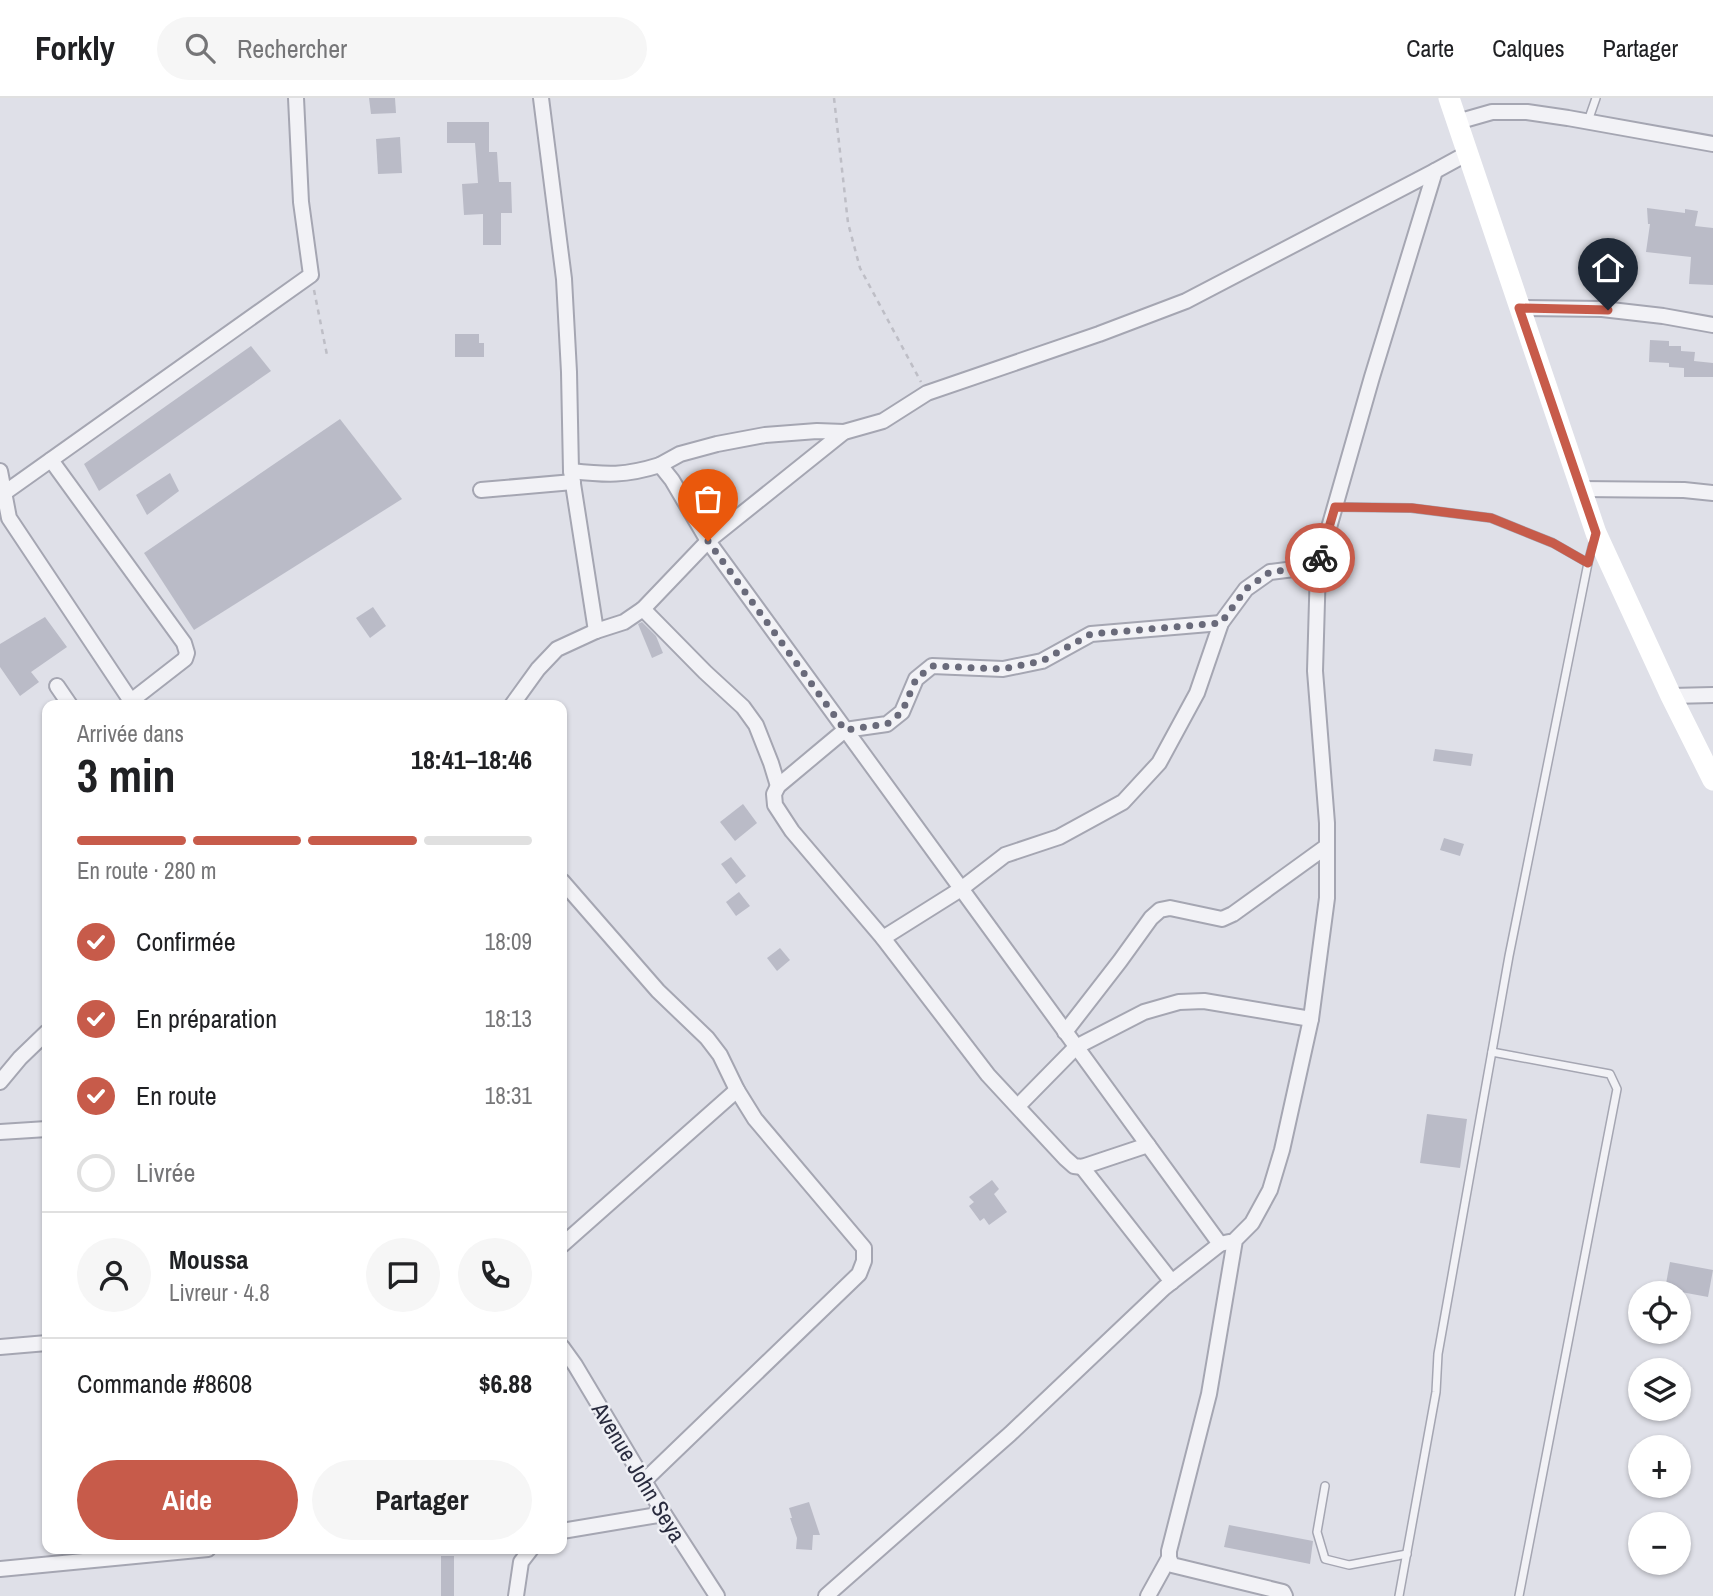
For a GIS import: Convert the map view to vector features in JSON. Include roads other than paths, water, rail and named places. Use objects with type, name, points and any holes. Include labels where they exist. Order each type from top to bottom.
[{"type":"street","points":[[2,494],[311,275],[302,202],[296,98]]},
{"type":"street","points":[[541,98],[564,279],[572,477],[596,631]]},
{"type":"street","points":[[1449,98],[1596,533],[1713,780]]},
{"type":"street","points":[[1457,122],[1492,112],[1527,112],[1713,144]]},
{"type":"street","points":[[481,490],[572,477],[637,472],[660,465],[680,454],[718,444],[765,435],[844,432],[883,421],[927,393],[1186,301],[1468,153]]},
{"type":"street","points":[[826,1596],[1010,1434],[1172,1282],[1220,1244],[1235,1240],[1252,1223],[1270,1190],[1282,1150],[1311,1019],[1328,898],[1327,823],[1315,671],[1318,566],[1371,377],[1436,170]]},
{"type":"street","points":[[1519,308],[1602,309],[1713,325]]},
{"type":"street","points":[[516,700],[556,649],[624,622],[643,610],[708,541],[844,432]]},
{"type":"street","points":[[51,460],[184,643],[187,653],[185,659],[132,700]]},
{"type":"street","points":[[660,465],[672,480],[708,541],[1220,1244]]},
{"type":"street","points":[[0,471],[2,494],[9,518],[130,700]]},
{"type":"street","points":[[1580,489],[1684,490],[1713,493]]},
{"type":"street","points":[[883,937],[961,889],[1005,855],[1059,837],[1123,802],[1159,763],[1197,692],[1221,623],[1246,589],[1270,572],[1318,566]]},
{"type":"street","points":[[643,610],[743,707],[756,725],[778,786]]},
{"type":"street","points":[[1148,1145],[1082,1167],[1074,1166],[1065,1158],[988,1075],[883,937],[792,831],[775,805],[774,794],[778,786],[845,730],[887,724],[902,712],[916,679],[932,666],[1003,669],[1042,661],[1091,634],[1221,623]]},
{"type":"street","points":[[57,687],[66,700]]},
{"type":"street","points":[[1671,696],[1713,695]]},
{"type":"street","points":[[1065,1032],[1151,918],[1160,910],[1170,908],[1222,919],[1233,914],[1327,846]]},
{"type":"street","points":[[567,887],[659,991],[707,1038],[720,1055],[755,1119],[864,1248],[864,1261],[859,1274],[644,1481]]},
{"type":"street","points":[[1018,1106],[1076,1046],[1144,1012],[1179,1002],[1204,1000],[1311,1019]]},
{"type":"street","points":[[0,1082],[42,1037]]},
{"type":"street","points":[[567,1241],[737,1090]]},
{"type":"street","points":[[0,1132],[42,1129]]},
{"type":"street","points":[[1082,1167],[1172,1282]]},
{"type":"street","points":[[1148,1596],[1169,1558],[1209,1394],[1235,1240]]},
{"type":"street","points":[[0,1347],[42,1343]]},
{"type":"street","name":"Avenue John Seya","points":[[567,1354],[717,1596]]},
{"type":"street","points":[[567,1530],[664,1514]]},
{"type":"street","points":[[0,1569],[156,1554]]},
{"type":"street","points":[[516,1596],[521,1562],[527,1554]]},
{"type":"street","points":[[1169,1558],[1172,1565],[1283,1592],[1285,1596]]},
{"type":"lane","points":[[1588,121],[1596,98]]},
{"type":"lane","points":[[1335,507],[1412,508],[1491,518],[1553,543],[1588,563]]},
{"type":"lane","points":[[1399,1596],[1436,1392],[1438,1354],[1509,956],[1596,533]]},
{"type":"lane","points":[[1492,1052],[1610,1074],[1617,1089],[1519,1596]]},
{"type":"lane","points":[[1325,1486],[1317,1532],[1325,1559],[1349,1565],[1407,1553]]}]
